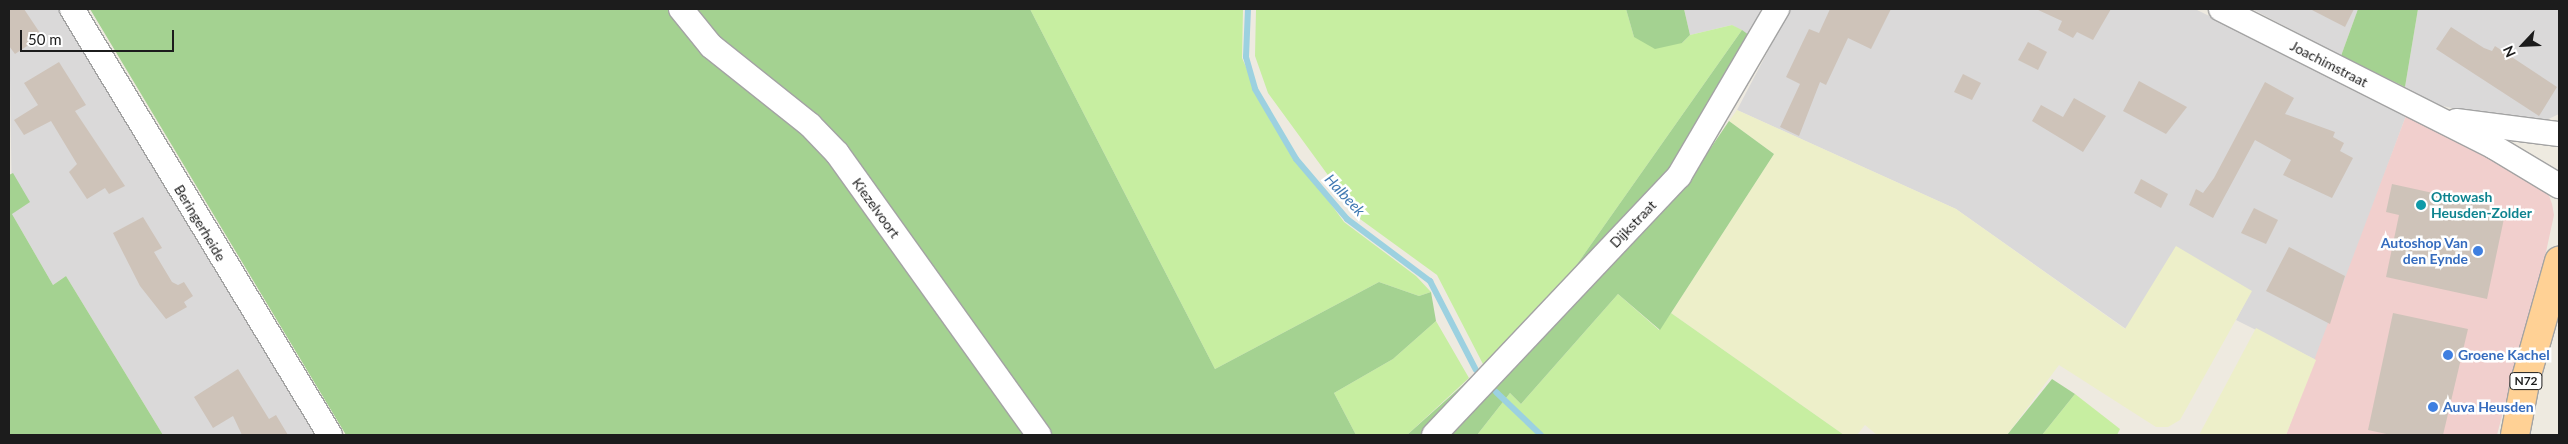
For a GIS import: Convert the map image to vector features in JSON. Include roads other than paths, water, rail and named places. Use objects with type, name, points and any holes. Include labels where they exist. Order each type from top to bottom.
[{"type":"main road","name":"N72","points":[[2515,435],[2526,378],[2543,328],[2559,261]]},
{"type":"main road","name":"N72","points":[[2534,435],[2543,378],[2543,328]]},
{"type":"street","name":"Beringerheide","points":[[72,9],[330,435]]},
{"type":"street","name":"Kiezelvoort","points":[[681,9],[711,46],[810,125],[837,153],[1039,435]]},
{"type":"street","name":"Dijkstraat","points":[[1434,435],[1678,176],[1777,9]]},
{"type":"street","name":"Joachimstraat","points":[[2222,9],[2437,119],[2559,186]]},
{"type":"street","name":"Joachimstraat","points":[[2437,119],[2559,134]]},
{"type":"waterway","name":"Halbeek","points":[[1248,9],[1246,57],[1255,89],[1296,159],[1347,219],[1430,281],[1476,370]]},
{"type":"waterway","name":"Halbeek","points":[[1496,392],[1541,435]]},
{"type":"place","name":"Ottowash Heusden-Zolder","points":[[2421,205]]},
{"type":"place","name":"Autoshop Van den Eynde","points":[[2478,251]]},
{"type":"place","name":"Groene Kachel","points":[[2448,355]]},
{"type":"place","name":"Auva Heusden","points":[[2433,407]]}]
